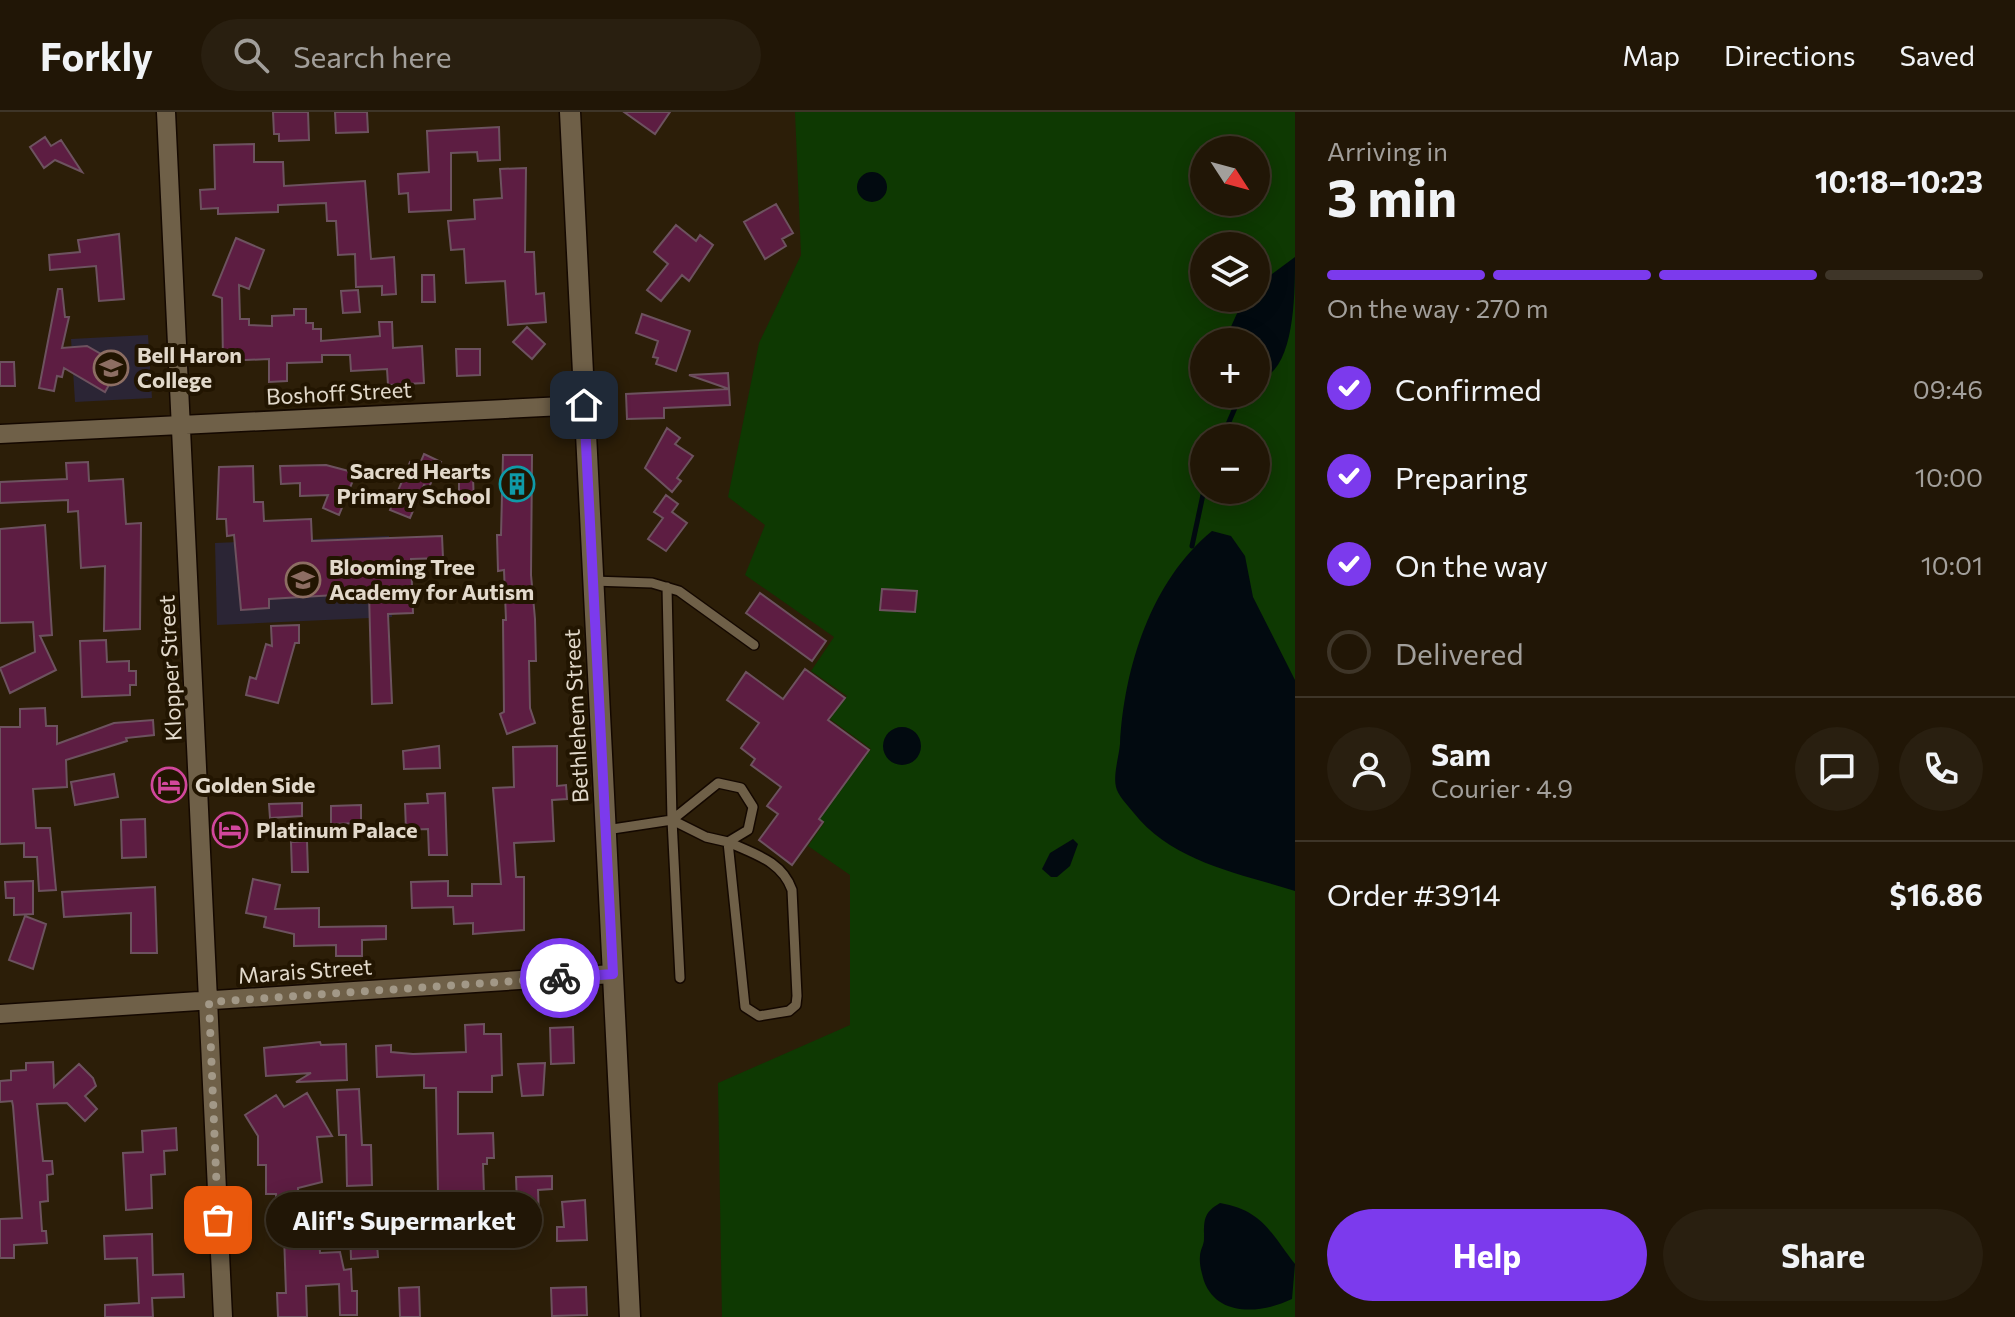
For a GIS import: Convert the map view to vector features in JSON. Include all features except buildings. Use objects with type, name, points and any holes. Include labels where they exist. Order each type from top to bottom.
[{"type":"main road","name":"Bethlehem Street","points":[[570,112],[630,1317]]},
{"type":"street","name":"Klopper Street","points":[[166,112],[223,1317]]},
{"type":"street","name":"Boshoff Street","points":[[0,434],[584,405]]},
{"type":"street","name":"Marais Street","points":[[0,1014],[613,974]]},
{"type":"lane","points":[[593,581],[652,583],[667,587],[703,605],[754,645]]},
{"type":"lane","points":[[667,587],[672,820],[680,978]]},
{"type":"lane","points":[[606,830],[672,820],[718,783],[741,788],[753,807],[748,830],[728,842]]},
{"type":"lane","points":[[672,820],[706,837],[728,842],[779,867],[789,882],[797,996],[796,1005],[789,1011],[759,1016],[745,1007],[728,842]]},
{"type":"shaded area","points":[[872,172],[883,176],[887,187],[883,198],[872,202],[861,198],[857,187],[861,176]]},
{"type":"shaded area","points":[[1295,257],[1290,331],[1279,364],[1270,374],[1270,328],[1230,328],[1238,312],[1270,312],[1270,276]]},
{"type":"shaded area","name":"Bell Haron College","points":[[148,335],[152,398],[75,402],[71,339]]},
{"type":"shaded area","points":[[1212,531],[1231,536],[1245,556],[1253,597],[1295,680],[1295,891],[1207,864],[1167,843],[1133,812],[1116,787],[1127,686],[1145,628],[1172,575]]},
{"type":"shaded area","name":"Blooming Tree Academy for Autism","points":[[389,536],[392,617],[217,625],[215,543]]},
{"type":"shaded area","points":[[902,727],[915,733],[921,746],[915,759],[902,765],[889,759],[883,746],[889,733]]},
{"type":"shaded area","points":[[1073,839],[1078,844],[1070,866],[1057,877],[1051,877],[1042,869],[1050,853]]},
{"type":"shaded area","points":[[1220,1203],[1247,1211],[1265,1225],[1280,1243],[1295,1264],[1292,1299],[1267,1308],[1241,1309],[1219,1301],[1210,1293],[1202,1275],[1200,1254],[1206,1218],[1210,1210]]},
{"type":"green space","points":[[795,112],[1295,112],[1295,1317],[722,1317],[718,1083],[850,1025],[850,875],[808,846],[824,823],[820,819],[871,749],[830,719],[847,696],[811,671],[834,637],[745,575],[765,525],[728,497],[759,343],[801,255]]},
{"type":"waterway","points":[[1228,424],[1235,408]]},
{"type":"waterway","points":[[1192,546],[1201,504]]},
{"type":"way so far","points":[[218,1220],[209,1002],[560,978]]},
{"type":"place","name":"Bell Haron College","points":[[111,368]]},
{"type":"place","name":"Sacred Hearts Primary School","points":[[517,484]]},
{"type":"place","name":"Blooming Tree Academy for Autism","points":[[303,580]]},
{"type":"place","name":"Golden Side","points":[[169,785]]},
{"type":"place","name":"Platinum Palace","points":[[230,830]]},
{"type":"place","name":"Alif's Supermarket","points":[[218,1220]]},
{"type":"route","points":[[560,978],[613,974],[584,405]]}]
